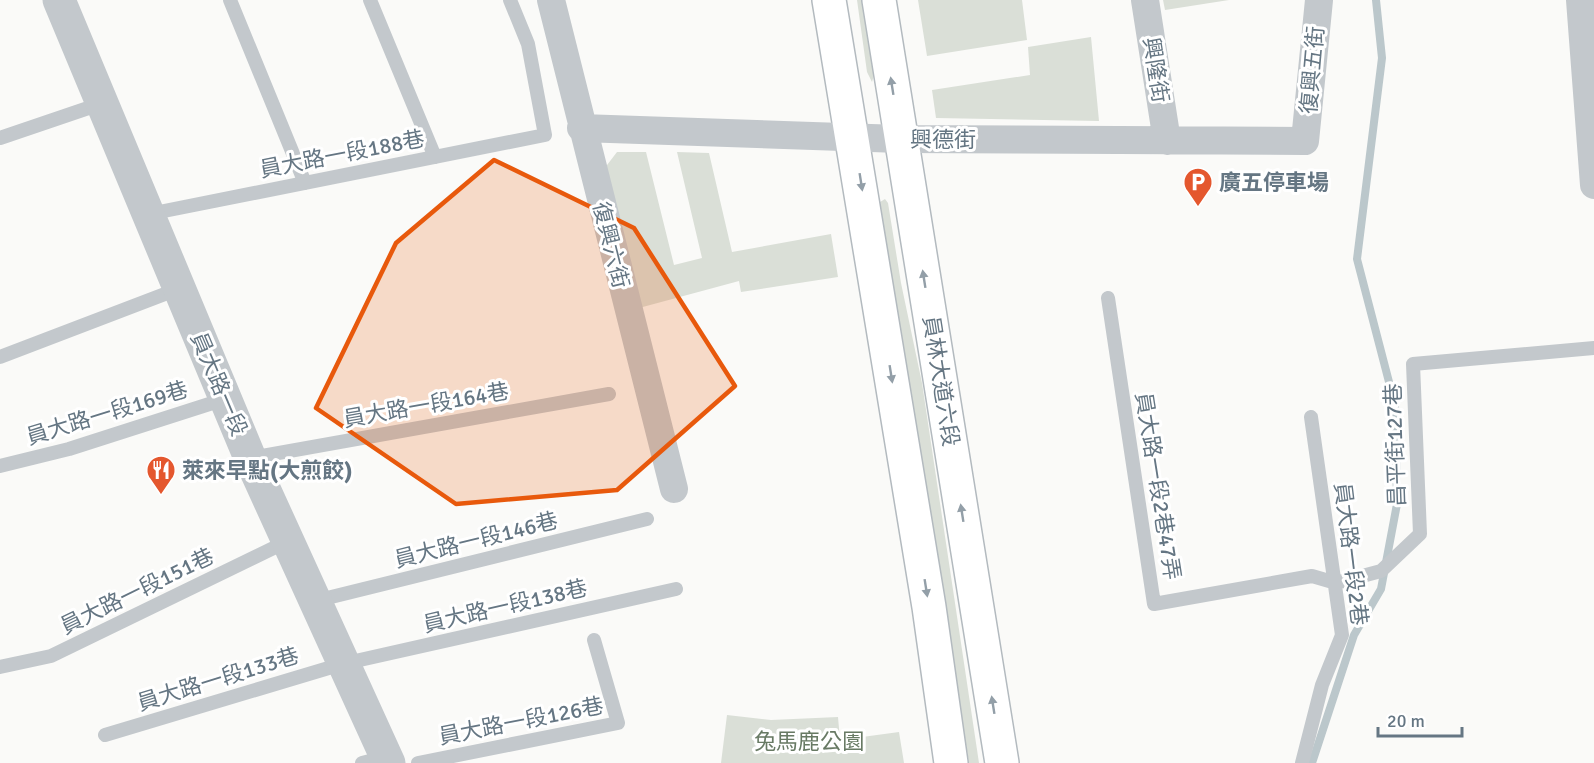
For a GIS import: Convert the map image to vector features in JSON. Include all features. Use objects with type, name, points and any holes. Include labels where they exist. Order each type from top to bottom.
[{"type":"main road","points":[[830,0],[854,138],[951,763]]},
{"type":"main road","name":"員林大道六段","points":[[879,0],[1002,763]]},
{"type":"street","name":"員大路一段","points":[[58,0],[104,103],[147,215],[250,458],[342,664],[379,761]]},
{"type":"street","name":"復興六街","points":[[550,0],[674,489]]},
{"type":"street","name":"興隆街","points":[[1145,0],[1167,141]]},
{"type":"street","name":"復興五街","points":[[1305,141],[1319,0]]},
{"type":"street","points":[[1580,0],[1592,114],[1594,184]]},
{"type":"street","name":"興德街","points":[[581,128],[900,139],[1305,141]]},
{"type":"lane","points":[[230,0],[305,183]]},
{"type":"lane","points":[[370,0],[435,158]]},
{"type":"lane","name":"員大路一段188巷","points":[[147,215],[545,135],[528,44],[510,0]]},
{"type":"lane","points":[[0,138],[104,103]]},
{"type":"lane","points":[[0,357],[178,289]]},
{"type":"lane","name":"員大路一段2巷47弄","points":[[1108,298],[1154,604],[1312,576],[1336,583]]},
{"type":"lane","name":"昌平街127巷","points":[[1336,583],[1381,571],[1420,534],[1413,364],[1594,348]]},
{"type":"lane","name":"員大路一段164巷","points":[[250,458],[609,394]]},
{"type":"lane","name":"員大路一段169巷","points":[[0,466],[69,449],[225,399]]},
{"type":"lane","name":"員大路一段2巷","points":[[1302,763],[1322,685],[1342,635],[1311,417]]},
{"type":"lane","name":"員大路一段146巷","points":[[315,601],[647,519]]},
{"type":"lane","name":"員大路一段151巷","points":[[0,667],[51,656],[288,541]]},
{"type":"lane","name":"員大路一段138巷","points":[[342,664],[676,589]]},
{"type":"lane","name":"員大路一段126巷","points":[[418,763],[618,723],[594,640]]},
{"type":"lane","name":"員大路一段133巷","points":[[105,735],[342,664]]},
{"type":"highlighted area","points":[[494,160],[634,228],[735,386],[617,490],[456,504],[316,408],[396,243]]},
{"type":"green space","points":[[857,0],[863,0],[875,72],[872,82],[867,72]]},
{"type":"green space","points":[[918,0],[1022,0],[1027,40],[927,56]]},
{"type":"green space","points":[[1163,0],[1229,0],[1165,10]]},
{"type":"green space","points":[[1091,37],[1099,121],[936,118],[932,90],[1030,75],[1028,47]]},
{"type":"green space","points":[[617,152],[646,152],[674,265],[702,258],[677,152],[709,153],[732,252],[831,234],[838,277],[741,292],[739,281],[639,308],[604,169]]},
{"type":"green space","points":[[885,199],[888,203],[901,283],[922,383],[979,763],[969,763],[880,202]]},
{"type":"green space","name":"兔馬鹿公園","points":[[727,715],[771,720],[838,717],[840,740],[899,732],[904,763],[721,763]]},
{"type":"waterway","points":[[1312,763],[1354,635],[1381,589],[1397,504],[1395,405],[1357,259],[1382,58],[1376,0]]},
{"type":"place","name":"廣五停車場","points":[[1198,208]]},
{"type":"place","name":"萊來早點(大煎餃)","points":[[161,496]]}]
